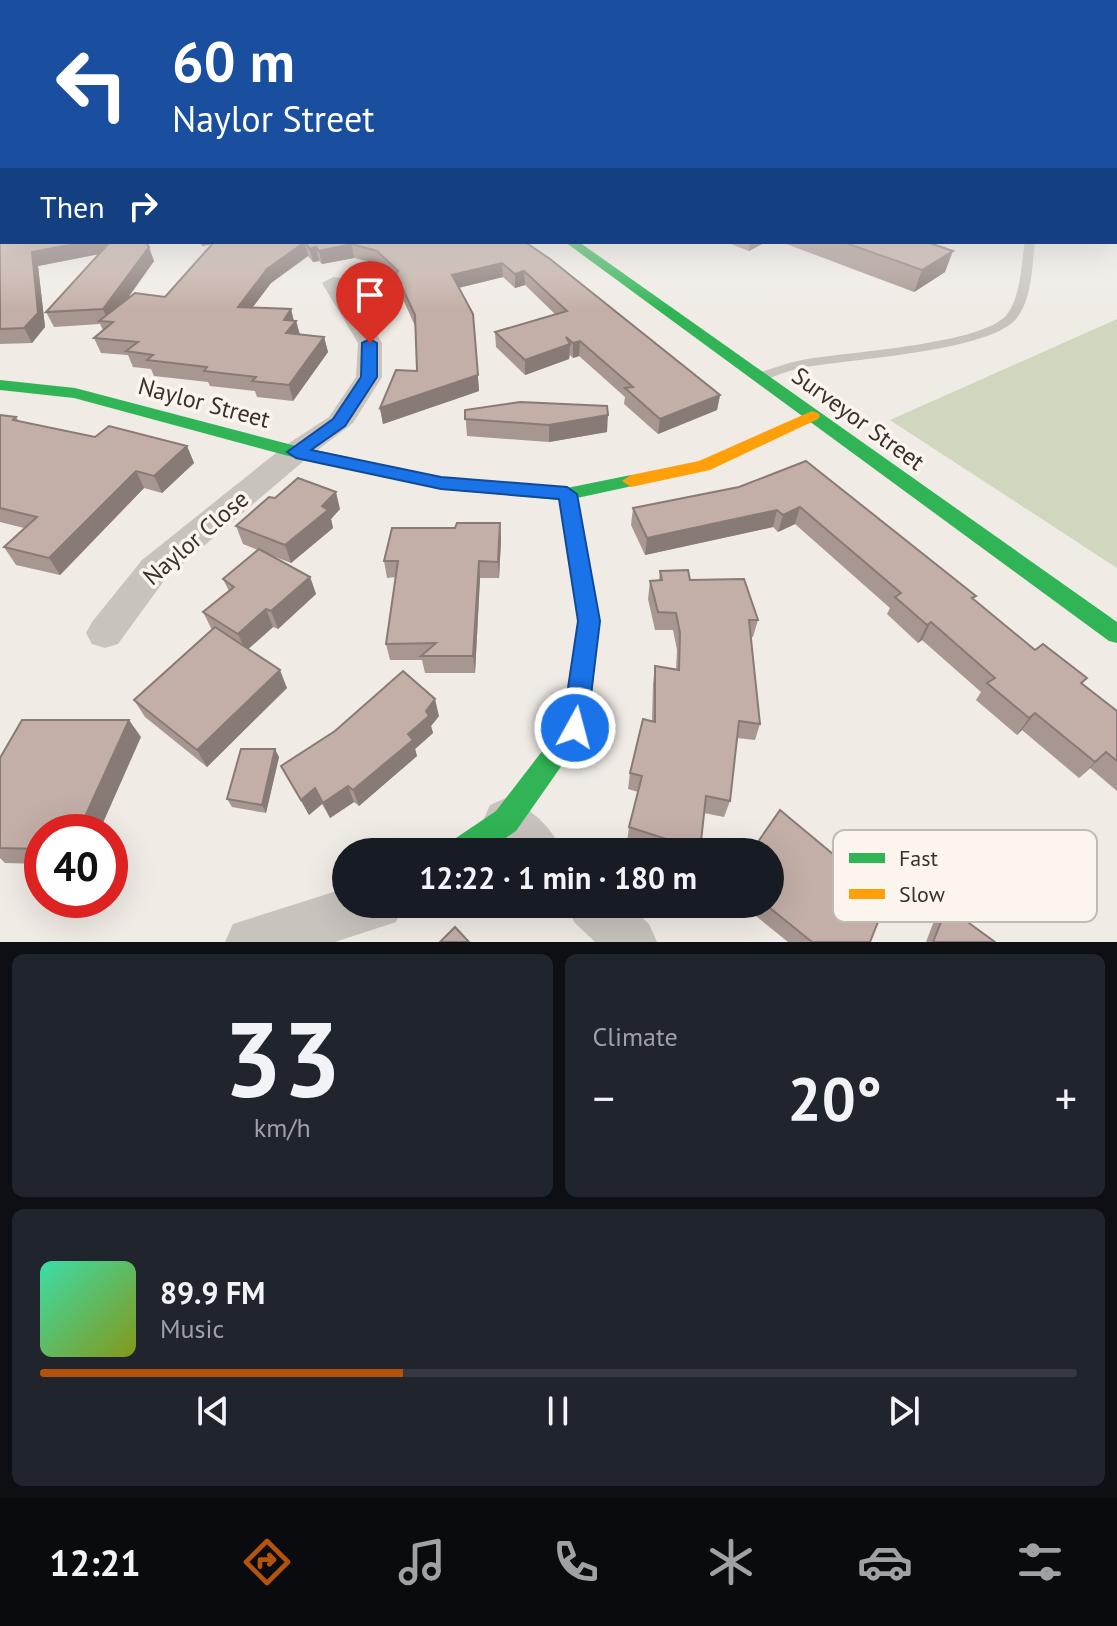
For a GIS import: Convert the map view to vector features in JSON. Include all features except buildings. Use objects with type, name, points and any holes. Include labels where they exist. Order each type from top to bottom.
[{"type":"street","name":"Surveyor Street","points":[[574,244],[1117,634]]},
{"type":"street","name":"Naylor Close","points":[[105,633],[154,569],[296,452],[339,423],[369,377],[370,343],[333,283]]},
{"type":"street","name":"Naylor Street","points":[[0,385],[75,393],[296,452],[441,483],[567,494],[704,466],[812,416]]},
{"type":"street","points":[[522,836],[575,728],[589,621],[567,494]]},
{"type":"street","points":[[251,942],[332,918]]},
{"type":"street","points":[[606,918],[631,942]]},
{"type":"lane","points":[[758,377],[804,363],[896,352],[991,330],[1011,318],[1023,285],[1030,244]]},
{"type":"green space","points":[[1117,319],[1117,568],[890,420]]},
{"type":"traffic: fast","points":[[574,244],[1117,634]]},
{"type":"traffic: fast","points":[[0,385],[75,393],[296,452],[441,483],[567,494],[631,481]]},
{"type":"traffic: fast","points":[[481,838],[506,821],[575,728],[589,621],[567,494]]},
{"type":"traffic: slow","points":[[631,481],[704,466],[812,416]]},
{"type":"route","points":[[370,343],[369,377],[339,423],[296,452],[441,483],[567,494],[589,621],[575,728]]}]
